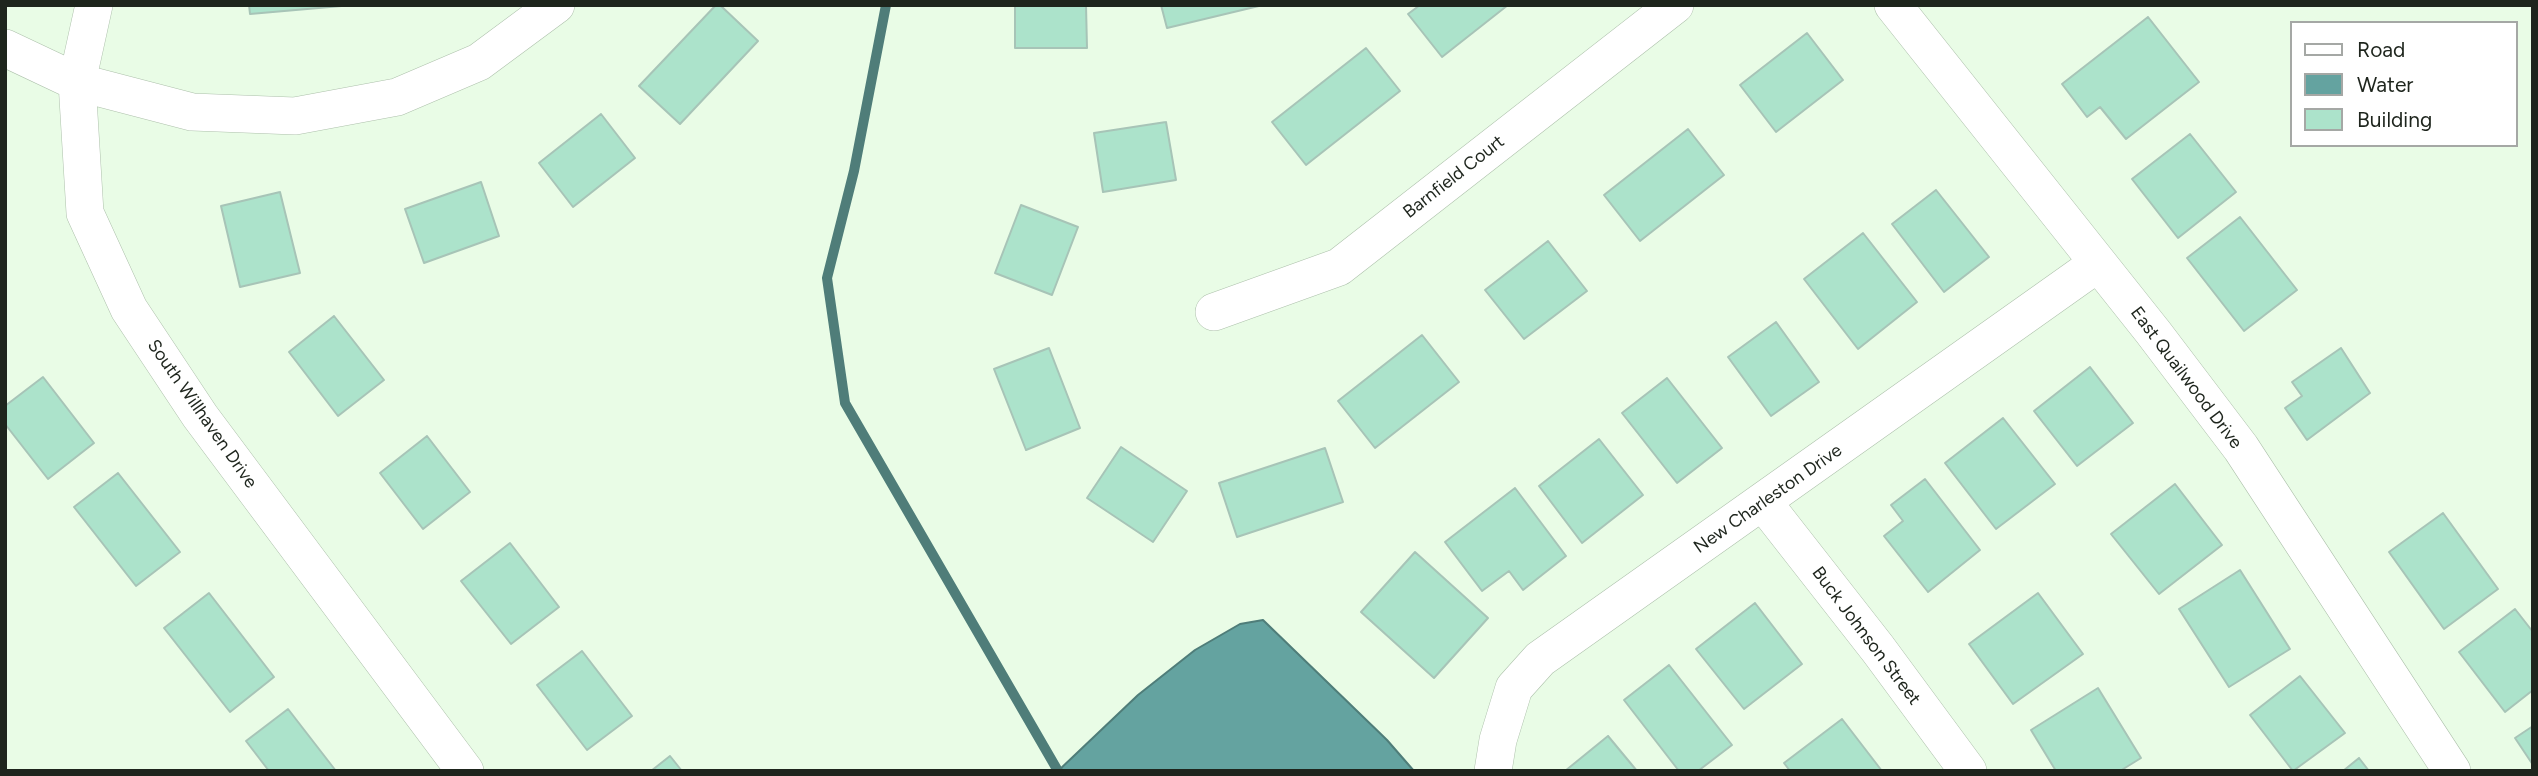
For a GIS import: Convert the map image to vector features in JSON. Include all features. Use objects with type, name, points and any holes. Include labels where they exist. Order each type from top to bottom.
[{"type":"street","name":"South Willhaven Drive","points":[[94,5],[77,82],[85,213],[129,309],[200,416],[465,771]]},
{"type":"street","points":[[5,48],[77,82],[192,112],[295,116],[397,97],[479,62],[556,5]]},
{"type":"street","name":"Barnfield Court","points":[[1214,312],[1339,267],[1675,5]]},
{"type":"street","name":"East Quailwood Drive","points":[[1893,5],[2153,332],[2241,448],[2452,771]]},
{"type":"street","name":"New Charleston Drive","points":[[1493,771],[1498,740],[1514,688],[1540,659],[2097,264]]},
{"type":"street","name":"Buck Johnson Street","points":[[1763,502],[1878,649],[1968,771]]},
{"type":"water","points":[[1263,620],[1387,740],[1414,771],[1058,771],[1138,695],[1195,650],[1240,624]]},
{"type":"building","points":[[249,5],[353,5],[250,14]]},
{"type":"building","points":[[716,5],[720,5],[758,41],[680,124],[639,86]]},
{"type":"building","points":[[1015,5],[1086,5],[1087,48],[1015,48]]},
{"type":"building","points":[[1161,5],[1263,5],[1167,28]]},
{"type":"building","points":[[1420,5],[1508,5],[1442,57],[1408,14]]},
{"type":"building","points":[[2148,17],[2199,82],[2126,139],[2100,107],[2087,117],[2062,84]]},
{"type":"building","points":[[1807,33],[1843,80],[1776,132],[1740,85]]},
{"type":"building","points":[[1366,48],[1400,91],[1306,165],[1272,122]]},
{"type":"building","points":[[601,114],[635,158],[573,207],[539,163]]},
{"type":"building","points":[[1166,122],[1176,180],[1103,192],[1094,133]]},
{"type":"building","points":[[1688,129],[1724,175],[1640,241],[1604,195]]},
{"type":"building","points":[[2190,134],[2236,192],[2178,238],[2132,179]]},
{"type":"building","points":[[481,182],[499,236],[424,263],[405,209]]},
{"type":"building","points":[[1936,190],[1989,257],[1944,292],[1892,224]]},
{"type":"building","points":[[280,192],[300,273],[240,287],[221,206]]},
{"type":"building","points":[[1021,205],[1078,227],[1052,295],[995,273]]},
{"type":"building","points":[[2240,217],[2297,290],[2244,331],[2187,258]]},
{"type":"building","points":[[1863,233],[1917,302],[1858,349],[1804,279]]},
{"type":"building","points":[[1548,241],[1587,291],[1524,339],[1485,290]]},
{"type":"building","points":[[334,316],[384,380],[338,416],[289,352]]},
{"type":"building","points":[[1776,322],[1819,382],[1771,416],[1728,357]]},
{"type":"building","points":[[1422,335],[1459,382],[1375,448],[1338,401]]},
{"type":"building","points":[[1049,348],[1080,428],[1026,450],[994,369]]},
{"type":"building","points":[[2341,348],[2370,393],[2307,440],[2285,408],[2302,396],[2292,382]]},
{"type":"building","points":[[2090,367],[2133,423],[2077,466],[2034,411]]},
{"type":"building","points":[[43,377],[94,443],[48,479],[5,424],[5,406]]},
{"type":"building","points":[[1667,378],[1722,448],[1677,483],[1622,413]]},
{"type":"building","points":[[2003,418],[2055,484],[1996,529],[1945,463]]},
{"type":"building","points":[[427,436],[470,492],[423,529],[380,473]]},
{"type":"building","points":[[1599,439],[1643,495],[1582,543],[1539,486]]},
{"type":"building","points":[[1121,447],[1187,491],[1153,542],[1087,498]]},
{"type":"building","points":[[1325,448],[1343,502],[1237,537],[1219,483]]},
{"type":"building","points":[[118,473],[180,552],[136,586],[74,507]]},
{"type":"building","points":[[1925,479],[1980,550],[1928,592],[1884,536],[1903,521],[1891,505]]},
{"type":"building","points":[[2175,484],[2222,545],[2159,594],[2111,534]]},
{"type":"building","points":[[1515,488],[1566,556],[1523,590],[1509,571],[1482,591],[1445,542]]},
{"type":"building","points":[[2443,513],[2498,589],[2444,629],[2389,552]]},
{"type":"building","points":[[510,543],[559,607],[511,644],[461,581]]},
{"type":"building","points":[[1415,552],[1488,618],[1434,678],[1361,612]]},
{"type":"building","points":[[2240,570],[2290,649],[2229,687],[2179,609]]},
{"type":"building","points":[[209,593],[274,677],[230,712],[164,628]]},
{"type":"building","points":[[2038,593],[2083,654],[2013,704],[1969,644]]},
{"type":"building","points":[[1755,603],[1802,664],[1744,709],[1696,649]]},
{"type":"building","points":[[2515,609],[2533,632],[2533,690],[2505,712],[2459,652]]},
{"type":"building","points":[[582,651],[632,716],[587,750],[537,685]]},
{"type":"building","points":[[1669,665],[1732,745],[1698,771],[1679,771],[1624,700]]},
{"type":"building","points":[[2300,676],[2345,733],[2293,771],[2250,715]]},
{"type":"building","points":[[2098,688],[2141,758],[2120,771],[2056,771],[2031,730]]},
{"type":"building","points":[[288,709],[336,771],[269,771],[246,741]]},
{"type":"building","points":[[1842,719],[1882,771],[1790,771],[1784,763]]},
{"type":"building","points":[[2533,726],[2533,765],[2515,738]]},
{"type":"building","points":[[1608,736],[1637,771],[1565,771]]},
{"type":"building","points":[[670,756],[682,771],[651,771]]},
{"type":"building","points":[[2359,758],[2369,771],[2343,771]]},
{"type":"waterway","points":[[886,5],[854,171],[827,278],[845,403],[1058,771]]}]
